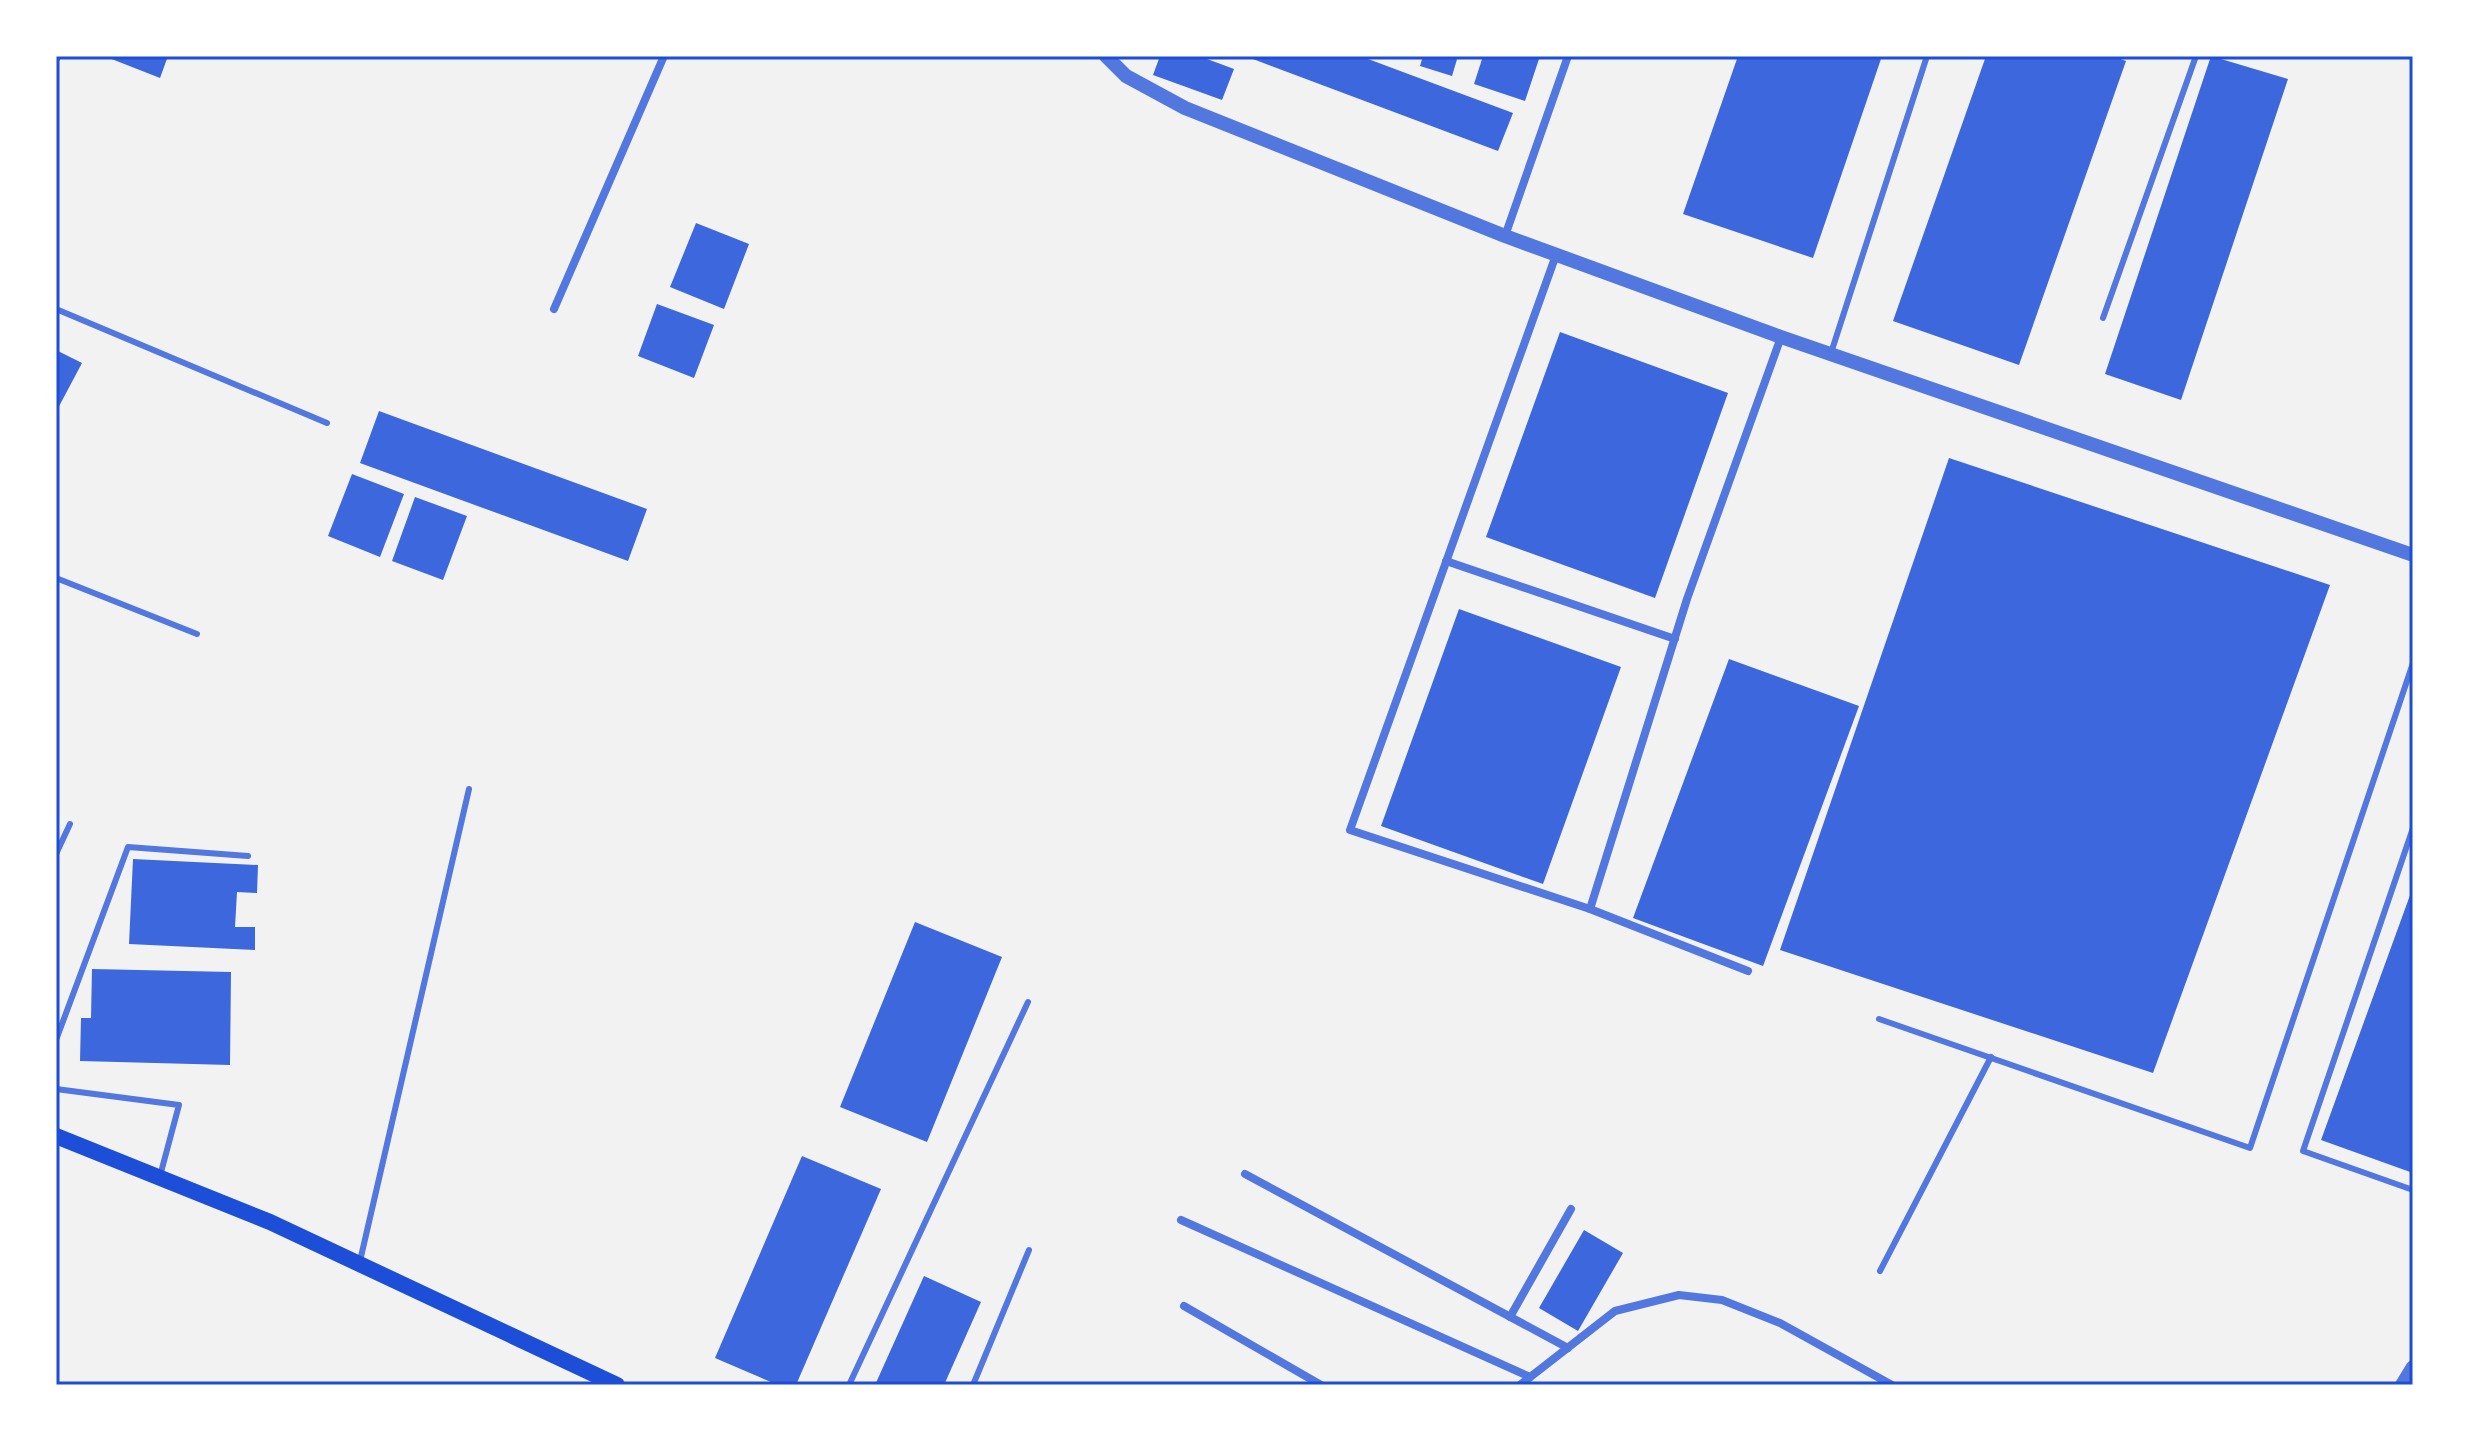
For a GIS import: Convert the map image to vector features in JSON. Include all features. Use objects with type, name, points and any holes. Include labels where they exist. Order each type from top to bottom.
[{"type":"main road","points":[[56,1136],[270,1222],[617,1385]]},
{"type":"street","points":[[554,309],[664,56]]},
{"type":"street","points":[[1106,56],[1126,76],[1185,108],[1505,236],[1781,337],[2413,555]]},
{"type":"street","points":[[1505,236],[1568,56]]},
{"type":"street","points":[[1556,255],[1350,830],[1590,909],[1748,971]]},
{"type":"street","points":[[1590,909],[1675,639],[1781,337]]},
{"type":"street","points":[[1446,561],[1675,639]]},
{"type":"street","points":[[1245,1174],[1568,1348]]},
{"type":"street","points":[[1510,1317],[1571,1209]]},
{"type":"street","points":[[1181,1220],[1530,1377]]},
{"type":"street","points":[[1520,1385],[1615,1311],[1679,1295],[1722,1300],[1780,1323],[1892,1385]]},
{"type":"street","points":[[1184,1306],[1321,1385]]},
{"type":"street","points":[[2402,1385],[2413,1367]]},
{"type":"lane","points":[[1831,353],[1927,56]]},
{"type":"lane","points":[[2103,318],[2196,56]]},
{"type":"lane","points":[[2361,56],[2368,56]]},
{"type":"lane","points":[[56,309],[327,423]]},
{"type":"lane","points":[[56,578],[197,634]]},
{"type":"lane","points":[[1879,1019],[2250,1148],[2413,663]]},
{"type":"lane","points":[[359,1264],[469,789]]},
{"type":"lane","points":[[56,854],[70,824]]},
{"type":"lane","points":[[2413,828],[2303,1151],[2413,1190]]},
{"type":"lane","points":[[56,1040],[128,847],[248,856]]},
{"type":"lane","points":[[849,1385],[1028,1002]]},
{"type":"lane","points":[[1880,1271],[1991,1057]]},
{"type":"lane","points":[[56,1089],[179,1105],[160,1176]]},
{"type":"lane","points":[[973,1385],[1029,1250]]},
{"type":"building","points":[[104,56],[168,56],[160,78]]},
{"type":"building","points":[[1160,56],[1199,56],[1234,69],[1222,100],[1153,75]]},
{"type":"building","points":[[1245,56],[1360,56],[1513,113],[1498,151]]},
{"type":"building","points":[[1423,56],[1458,56],[1452,76],[1420,66]]},
{"type":"building","points":[[1483,56],[1540,56],[1525,101],[1474,84]]},
{"type":"building","points":[[1738,56],[1882,56],[1813,258],[1683,214]]},
{"type":"building","points":[[1986,56],[2113,56],[2126,61],[2019,365],[1893,321]]},
{"type":"building","points":[[2211,56],[2288,79],[2181,400],[2105,374]]},
{"type":"building","points":[[696,223],[749,244],[724,309],[670,287]]},
{"type":"building","points":[[657,304],[714,325],[694,378],[638,356]]},
{"type":"building","points":[[1560,332],[1728,393],[1655,598],[1486,537]]},
{"type":"building","points":[[56,350],[82,363],[56,412]]},
{"type":"building","points":[[379,411],[647,509],[628,561],[360,463]]},
{"type":"building","points":[[1949,458],[2330,585],[2153,1073],[1780,950]]},
{"type":"building","points":[[352,474],[404,494],[380,557],[328,536]]},
{"type":"building","points":[[415,497],[467,516],[443,580],[392,561]]},
{"type":"building","points":[[1459,609],[1621,667],[1543,884],[1381,826]]},
{"type":"building","points":[[1729,659],[1859,706],[1763,966],[1633,918]]},
{"type":"building","points":[[133,859],[258,865],[257,893],[237,892],[235,927],[255,927],[255,950],[129,944]]},
{"type":"building","points":[[2413,887],[2413,1173],[2321,1140]]},
{"type":"building","points":[[915,922],[1002,957],[927,1142],[840,1107]]},
{"type":"building","points":[[92,969],[231,972],[230,1065],[80,1061],[81,1018],[91,1018]]},
{"type":"building","points":[[802,1156],[881,1189],[796,1385],[778,1385],[715,1358]]},
{"type":"building","points":[[1584,1230],[1623,1253],[1578,1331],[1539,1308]]},
{"type":"building","points":[[924,1276],[981,1302],[944,1385],[875,1385]]}]
